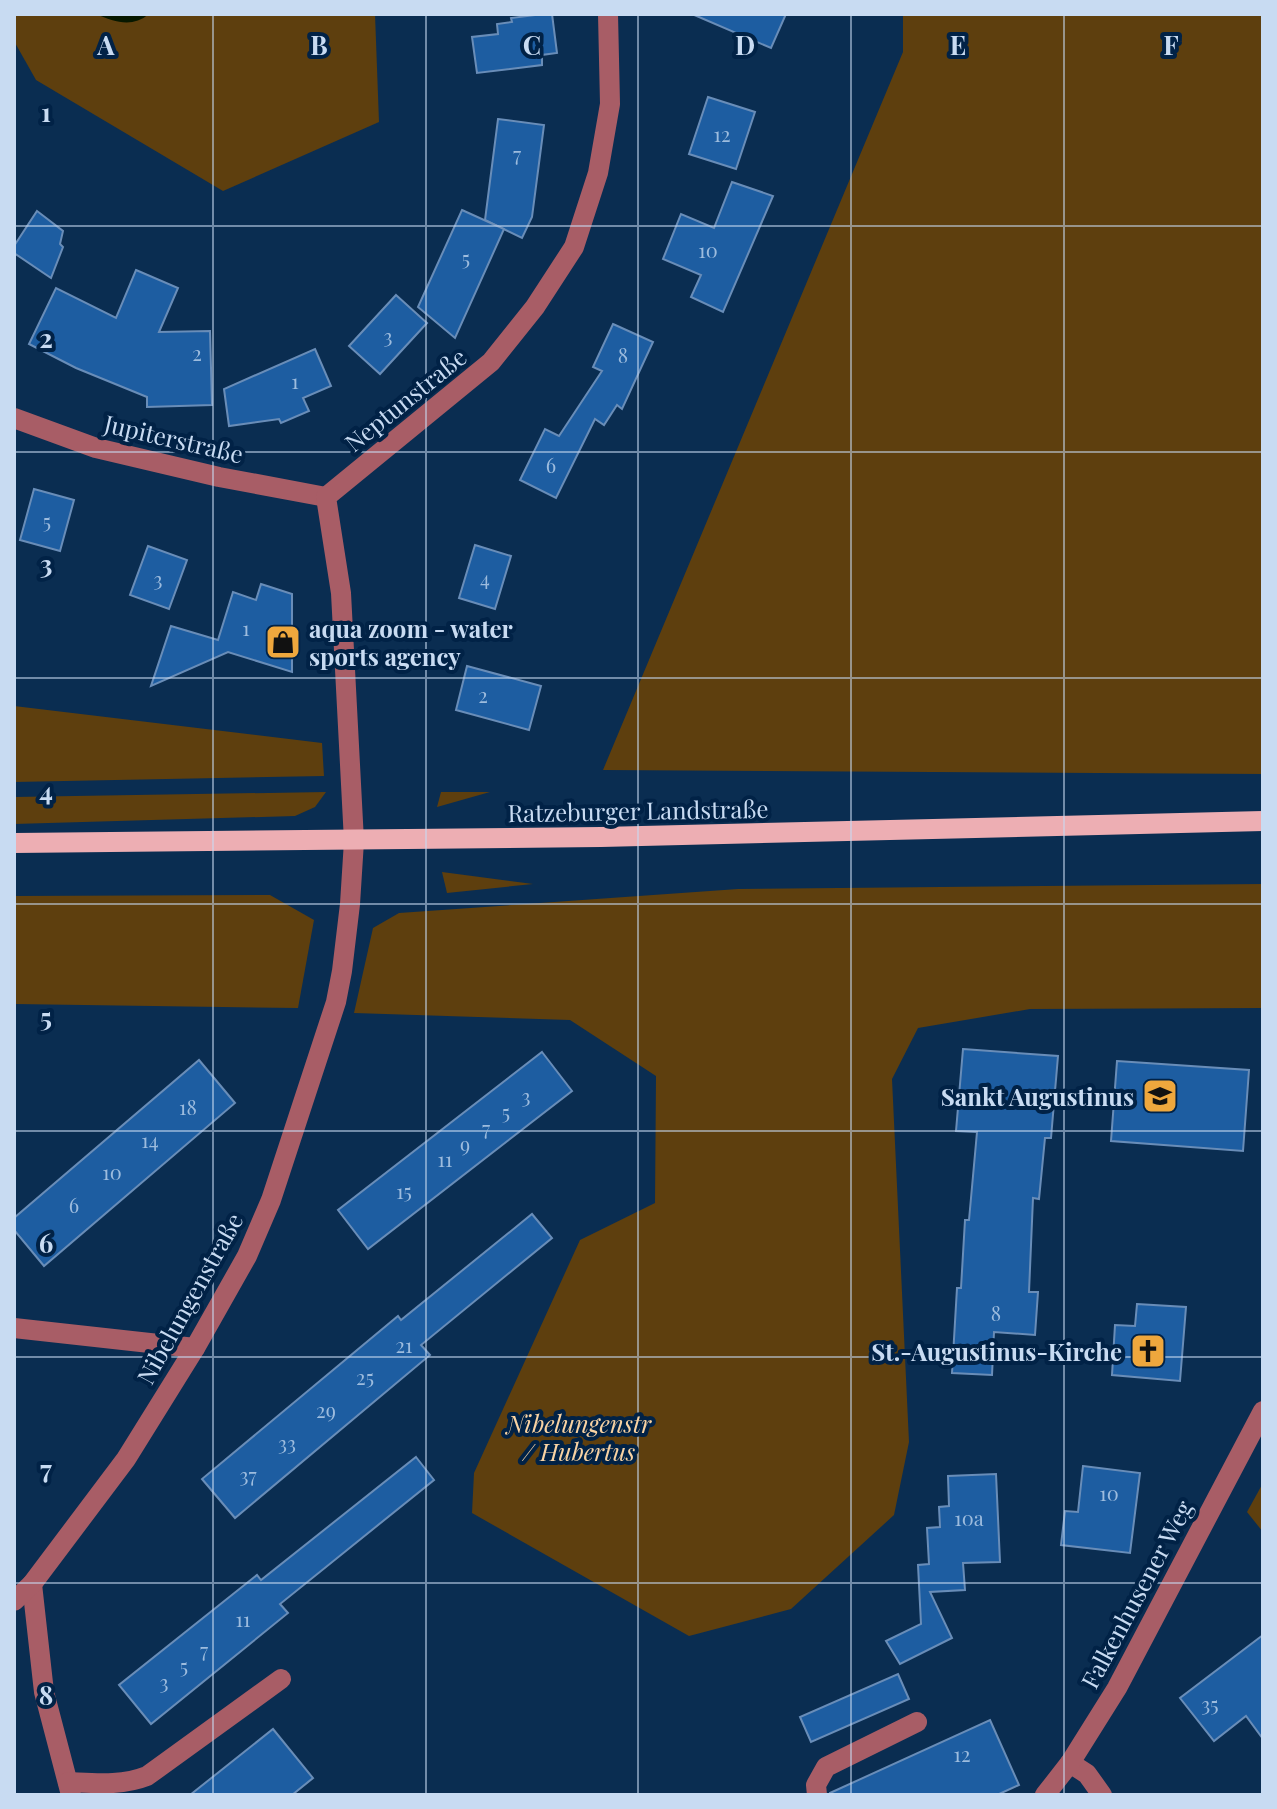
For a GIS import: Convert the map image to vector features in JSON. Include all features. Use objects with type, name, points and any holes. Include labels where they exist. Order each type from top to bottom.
[{"type":"main road","name":"Ratzeburger Landstraße","points":[[14,843],[645,837],[1263,821]]},
{"type":"street","name":"Neptunstraße","points":[[326,497],[491,362],[535,307],[574,247],[598,173],[610,104],[608,14]]},
{"type":"street","name":"Jupiterstraße","points":[[14,418],[96,448],[219,477],[326,497]]},
{"type":"street","points":[[326,497],[341,593],[354,841]]},
{"type":"street","name":"Nibelungenstraße","points":[[14,1601],[32,1584],[126,1459],[195,1348],[247,1256],[271,1200],[336,1002],[350,904],[354,841]]},
{"type":"street","points":[[14,1328],[195,1348]]},
{"type":"street","name":"Falkenhusener Weg","points":[[1045,1795],[1070,1763],[1117,1688],[1263,1411]]},
{"type":"street","points":[[32,1584],[44,1692],[70,1789],[147,1776],[281,1679]]},
{"type":"street","points":[[817,1795],[816,1785],[826,1767],[917,1722]]},
{"type":"street","points":[[1070,1763],[1087,1774],[1102,1795]]},
{"type":"green space","points":[[14,14],[375,14],[379,122],[223,191],[36,80],[14,41]]},
{"type":"green space","points":[[903,14],[1263,14],[1263,774],[603,770],[903,52]]},
{"type":"green space","points":[[14,706],[322,743],[324,776],[14,782]]},
{"type":"green space","points":[[326,792],[315,807],[295,816],[14,824],[14,797]]},
{"type":"green space","points":[[441,792],[490,792],[437,807]]},
{"type":"green space","points":[[442,872],[533,884],[447,893]]},
{"type":"green space","name":"Nibelungenstr / Hubertus","points":[[1263,884],[1263,1008],[1030,1009],[918,1028],[892,1079],[909,1442],[894,1515],[791,1609],[689,1636],[472,1513],[474,1473],[580,1240],[655,1203],[656,1076],[570,1020],[354,1013],[373,928],[399,913],[738,889]]},
{"type":"green space","points":[[270,895],[314,920],[298,1008],[14,1004],[14,896]]},
{"type":"green space","points":[[1263,1483],[1263,1532],[1247,1512]]},
{"type":"shaded area","points":[[96,14],[149,14],[130,22]]},
{"type":"building","points":[[552,14],[557,53],[542,55],[542,65],[477,73],[472,37],[498,34],[497,24],[512,22],[511,18]]},
{"type":"building","points":[[692,14],[786,14],[771,48]]},
{"type":"building","points":[[708,97],[755,112],[736,169],[689,154]]},
{"type":"building","points":[[498,119],[544,125],[532,217],[522,238],[485,220]]},
{"type":"building","points":[[732,182],[773,196],[723,312],[691,297],[701,275],[663,259],[681,214],[714,228]]},
{"type":"building","points":[[462,210],[504,229],[455,338],[418,307]]},
{"type":"building","points":[[37,211],[63,231],[60,244],[63,247],[51,278],[14,253],[14,246]]},
{"type":"building","points":[[136,270],[178,288],[159,332],[210,331],[212,405],[147,407],[147,397],[76,368],[29,344],[56,288],[116,318]]},
{"type":"building","points":[[396,295],[427,323],[380,374],[349,346]]},
{"type":"building","points":[[613,324],[653,342],[622,409],[617,405],[604,425],[595,419],[556,498],[520,480],[545,429],[559,436],[602,371],[593,367]]},
{"type":"building","points":[[315,349],[331,386],[303,398],[309,411],[281,423],[279,419],[229,426],[224,389]]},
{"type":"building","points":[[34,489],[74,500],[60,551],[20,540]]},
{"type":"building","points":[[475,545],[511,556],[495,609],[459,598]]},
{"type":"building","points":[[148,546],[187,560],[169,609],[130,595]]},
{"type":"building","points":[[261,584],[292,594],[292,672],[228,652],[151,686],[171,626],[218,640],[233,592],[256,600]]},
{"type":"building","points":[[467,666],[541,686],[529,730],[456,710]]},
{"type":"building","points":[[963,1049],[1058,1056],[1051,1138],[1045,1138],[1039,1199],[1033,1198],[1029,1292],[1038,1292],[1035,1335],[994,1332],[992,1375],[952,1373],[957,1288],[961,1288],[965,1220],[969,1220],[977,1132],[956,1131]]},
{"type":"building","points":[[542,1052],[572,1091],[368,1249],[338,1210]]},
{"type":"building","points":[[199,1060],[235,1103],[44,1266],[14,1230],[14,1218]]},
{"type":"building","points":[[1117,1061],[1249,1070],[1243,1151],[1111,1141]]},
{"type":"building","points":[[532,1214],[552,1238],[421,1345],[430,1355],[235,1518],[202,1479],[398,1316],[401,1320]]},
{"type":"building","name":"St.-Augustinus-Kirche","points":[[1137,1304],[1186,1307],[1180,1381],[1112,1375],[1115,1325],[1135,1326]]},
{"type":"building","points":[[416,1457],[434,1480],[280,1604],[288,1613],[151,1724],[119,1685],[257,1575],[261,1580]]},
{"type":"building","points":[[1083,1466],[1140,1473],[1130,1553],[1061,1545],[1065,1511],[1078,1512]]},
{"type":"building","points":[[996,1474],[1000,1562],[963,1563],[965,1590],[930,1592],[952,1638],[900,1664],[886,1641],[921,1624],[918,1565],[929,1564],[927,1528],[940,1527],[939,1507],[949,1506],[948,1476]]},
{"type":"building","points":[[1263,1635],[1263,1739],[1246,1716],[1214,1741],[1180,1698]]},
{"type":"building","points":[[898,1674],[909,1699],[811,1742],[800,1717]]},
{"type":"building","points":[[990,1720],[1019,1785],[997,1795],[830,1795],[830,1793]]},
{"type":"building","points":[[273,1729],[313,1778],[292,1795],[190,1795]]},
{"type":"place","name":"aqua zoom - water sports agency","points":[[283,642]]},
{"type":"place","name":"Sankt Augustinus","points":[[1160,1096]]},
{"type":"place","name":"St.-Augustinus-Kirche","points":[[1148,1351]]}]
